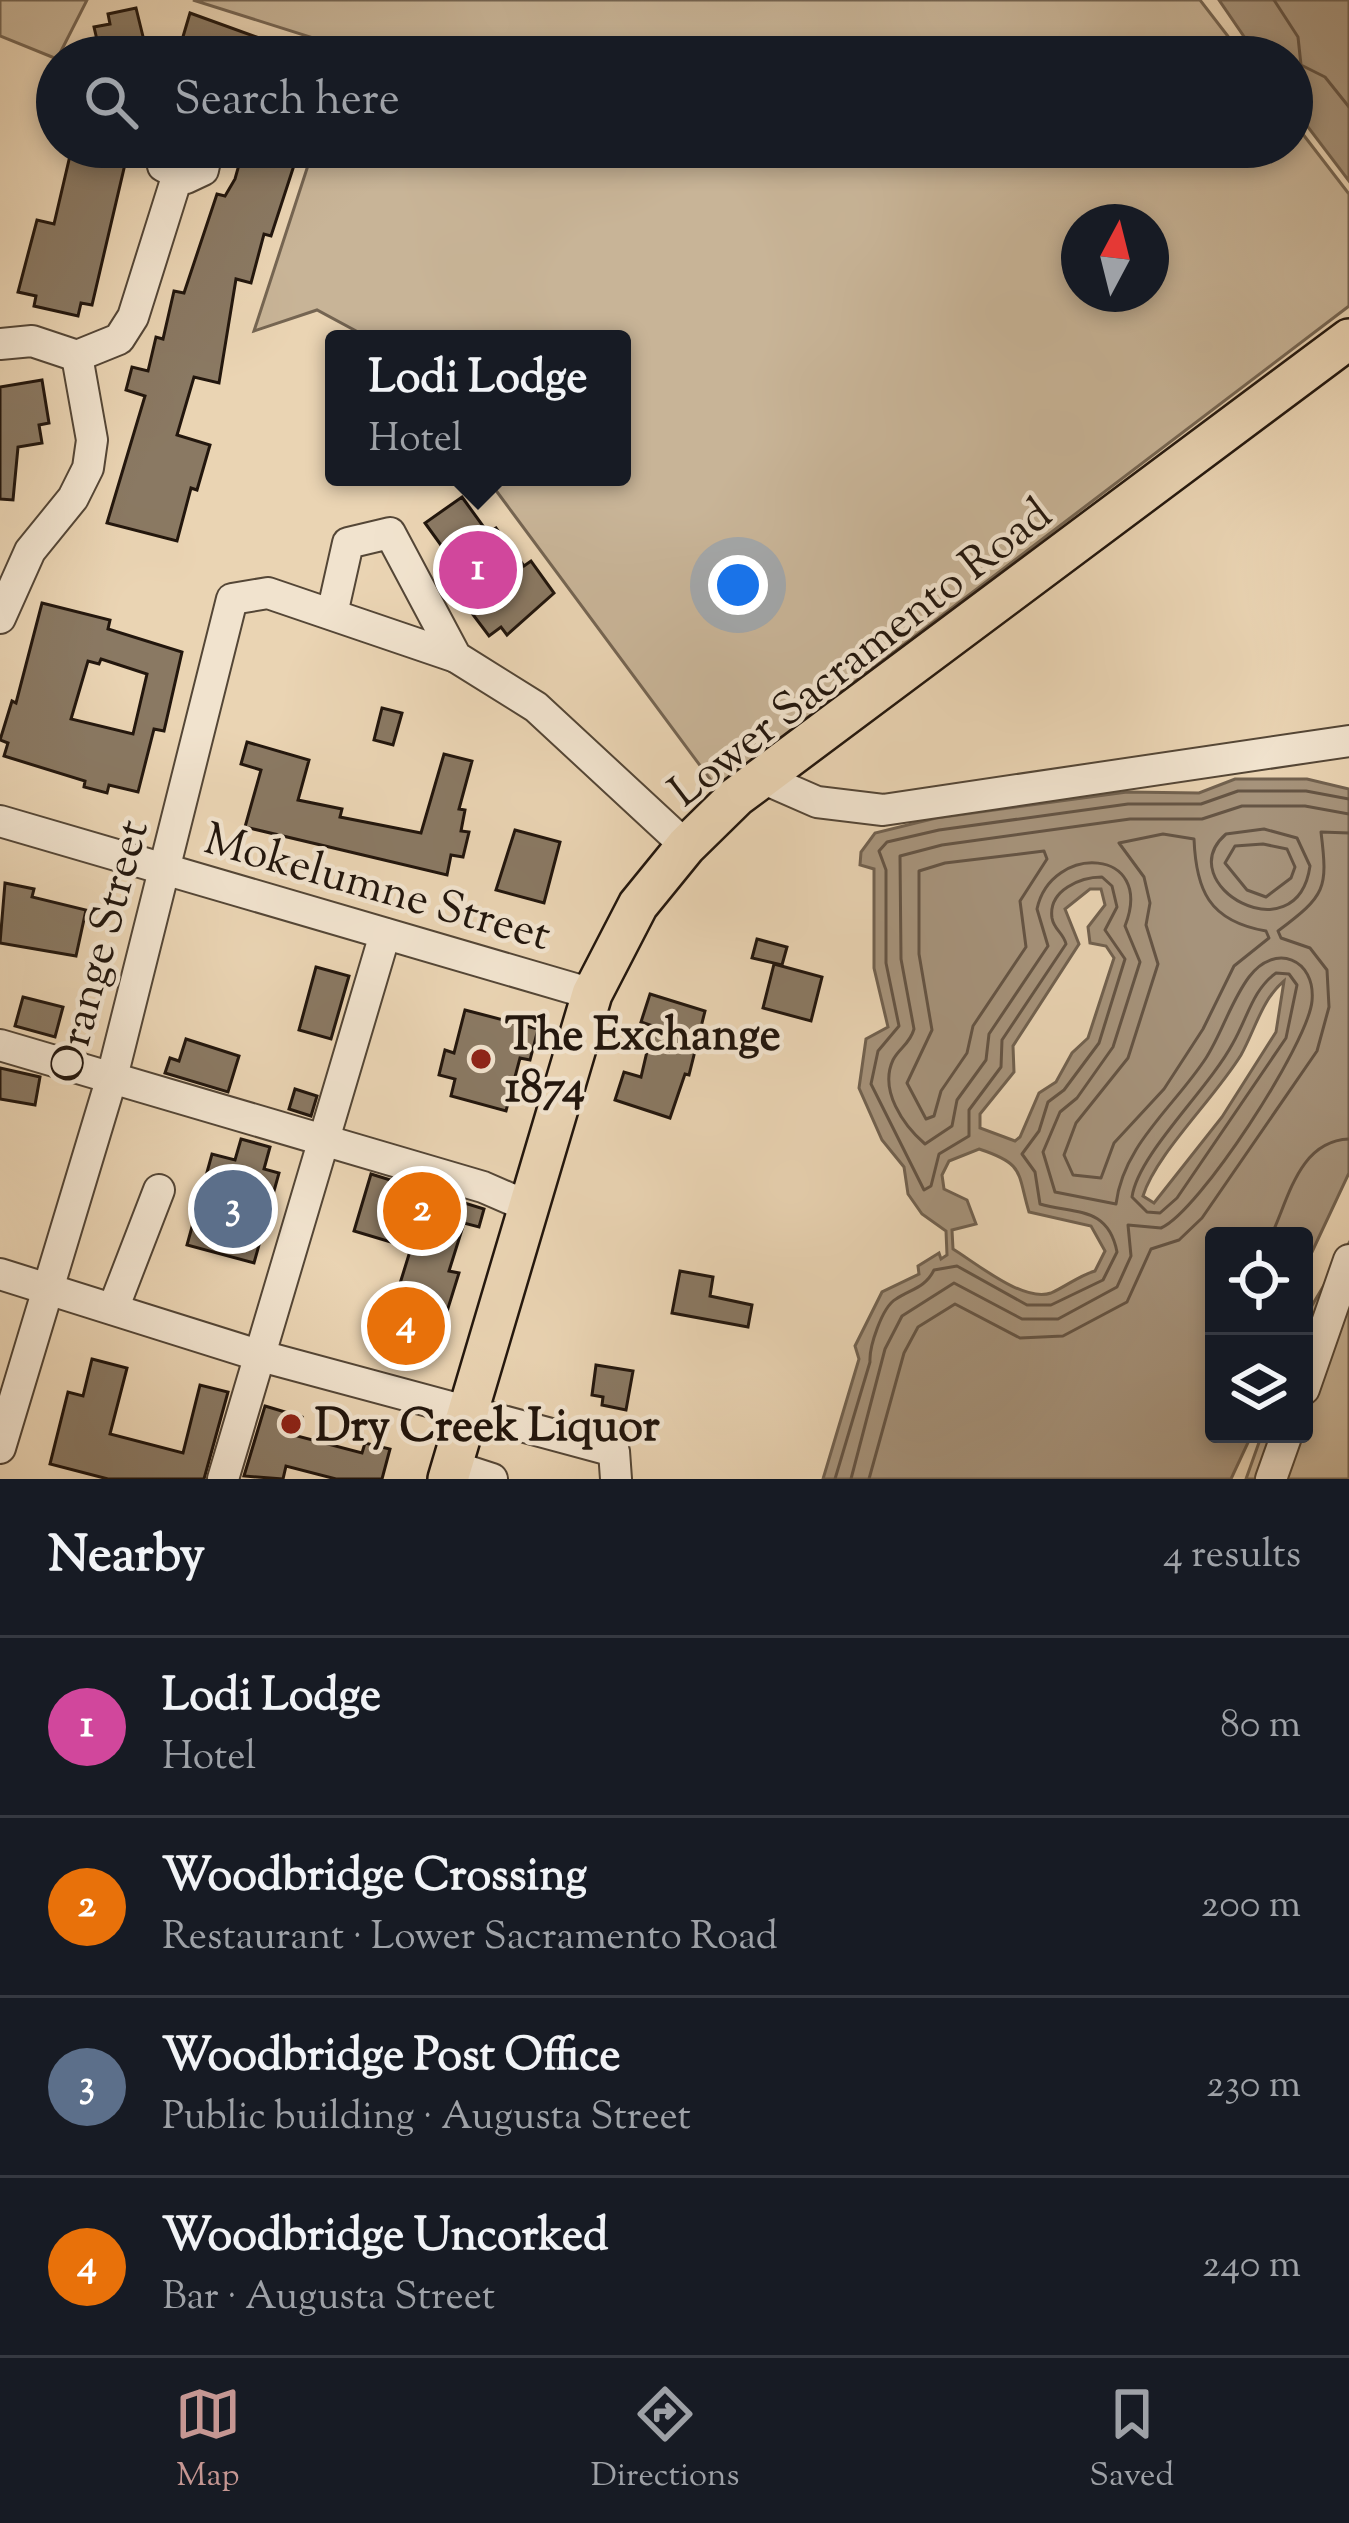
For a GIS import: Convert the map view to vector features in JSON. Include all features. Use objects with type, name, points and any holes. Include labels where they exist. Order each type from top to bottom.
[{"type":"main road","name":"Lower Sacramento Road","points":[[450,1473],[592,994],[638,905],[686,846],[762,778],[1349,339]]},
{"type":"street","points":[[166,168],[177,177]]},
{"type":"street","points":[[177,177],[203,168]]},
{"type":"street","points":[[0,344],[32,340],[77,356],[119,339],[133,317],[177,177]]},
{"type":"street","points":[[0,618],[30,551],[73,498],[88,468],[92,440],[77,356]]},
{"type":"street","points":[[456,657],[390,533],[348,543],[332,614],[456,657],[536,707],[686,846]]},
{"type":"street","name":"Orange Street","points":[[0,1448],[112,1077],[232,599],[268,593],[332,614]]},
{"type":"street","points":[[762,778],[817,802],[883,810],[1349,741]]},
{"type":"street","name":"Mokelumne Street","points":[[0,821],[592,994]]},
{"type":"street","points":[[223,1479],[385,934]]},
{"type":"street","points":[[0,1045],[483,1187],[529,1207]]},
{"type":"street","points":[[113,1309],[159,1190]]},
{"type":"street","points":[[1313,1363],[1349,1260]]},
{"type":"street","points":[[0,1274],[261,1356],[614,1451],[616,1479]]},
{"type":"street","points":[[1270,1479],[1284,1443]]},
{"type":"street","points":[[450,1473],[492,1479]]},
{"type":"shaded area","points":[[0,0],[87,0],[69,36],[36,36],[36,51],[0,36]]},
{"type":"shaded area","points":[[193,0],[1200,0],[1228,36],[307,36]]},
{"type":"shaded area","points":[[1313,147],[1349,194],[1349,306],[716,787],[493,486],[631,486],[631,330],[354,330],[317,310],[254,331],[307,168],[1313,168]]},
{"type":"shaded area","points":[[1349,1243],[1349,1479],[1246,1479],[1259,1443],[1313,1443],[1313,1304]]},
{"type":"water","points":[[1219,0],[1349,0],[1349,181],[1313,134],[1313,36],[1244,36]]},
{"type":"water","points":[[1235,779],[1307,779],[1349,789],[1349,1173],[1313,1250],[1313,1227],[1205,1227],[1205,1443],[1248,1443],[1231,1479],[823,1479],[859,1359],[855,1346],[882,1292],[919,1274],[918,1266],[939,1253],[941,1259],[947,1255],[946,1231],[922,1214],[908,1194],[904,1167],[882,1140],[859,1088],[866,1039],[888,1027],[874,968],[874,869],[860,865],[861,852],[875,833],[936,818],[1127,792],[1199,793]],"holes":[[[1090,889],[1101,889],[1105,905],[1088,927],[1090,943],[1106,946],[1114,958],[1088,1038],[1072,1053],[1056,1082],[1039,1093],[1020,1137],[1015,1141],[980,1128],[980,1114],[1014,1072],[1013,1046],[1079,944],[1065,909]],[[1284,981],[1276,1032],[1222,1117],[1154,1203],[1143,1196],[1150,1180],[1241,1055],[1264,1006]],[[979,1149],[1017,1171],[1029,1212],[1091,1226],[1105,1251],[1095,1271],[1040,1295],[1000,1280],[953,1249],[952,1230],[976,1224],[967,1200],[944,1189],[942,1175],[949,1161]]]},
{"type":"building","points":[[136,8],[143,36],[96,36],[94,27],[110,24],[108,14]]},
{"type":"building","points":[[190,13],[254,36],[183,36]]},
{"type":"building","points":[[67,168],[124,168],[92,305],[81,303],[78,316],[34,306],[36,296],[18,292],[37,220],[54,224]]},
{"type":"building","points":[[238,168],[293,168],[271,236],[264,234],[251,283],[236,279],[219,383],[194,377],[177,435],[210,445],[197,490],[191,488],[177,541],[107,523],[145,396],[126,390],[132,367],[148,371],[156,337],[163,339],[174,291],[184,293],[217,194],[225,196]]},
{"type":"building","points":[[42,380],[49,423],[39,425],[42,443],[18,447],[13,500],[0,499],[0,387]]},
{"type":"building","points":[[462,497],[488,533],[496,528],[524,566],[531,561],[554,593],[507,635],[501,627],[489,636],[465,604],[477,595],[425,523]]},
{"type":"building","points":[[42,603],[110,620],[108,629],[182,652],[164,731],[154,729],[138,792],[109,785],[107,793],[84,787],[85,781],[4,756],[8,743],[0,740],[12,701],[16,703]],"holes":[[[101,659],[147,674],[133,734],[71,719],[88,661],[99,664]]]},
{"type":"building","points":[[382,708],[402,713],[393,745],[374,740]]},
{"type":"building","points":[[247,742],[309,760],[298,800],[342,809],[340,817],[421,833],[444,754],[472,761],[459,809],[465,810],[461,831],[469,832],[463,857],[451,855],[447,875],[245,827],[261,770],[241,764]]},
{"type":"building","points":[[515,830],[560,842],[544,903],[496,890]]},
{"type":"building","points":[[5,883],[34,889],[32,897],[86,910],[76,956],[0,943]]},
{"type":"building","points":[[757,939],[787,947],[782,965],[752,958]]},
{"type":"building","points":[[774,964],[822,977],[811,1021],[763,1008]]},
{"type":"building","points":[[316,967],[349,976],[331,1039],[299,1030]]},
{"type":"building","points":[[650,994],[705,1011],[689,1075],[685,1074],[670,1118],[615,1100],[624,1072],[641,1077],[653,1026],[641,1022]]},
{"type":"building","points":[[23,997],[63,1007],[55,1037],[15,1026]]},
{"type":"building","name":"The Exchange 1874","points":[[465,1010],[538,1029],[530,1060],[520,1058],[506,1111],[451,1096],[455,1079],[439,1075],[445,1050],[454,1053]]},
{"type":"building","points":[[186,1039],[239,1056],[228,1092],[165,1073],[170,1058],[179,1061]]},
{"type":"building","points":[[0,1068],[40,1077],[35,1105],[0,1099]]},
{"type":"building","points":[[295,1089],[317,1096],[311,1116],[289,1109]]},
{"type":"building","points":[[241,1139],[270,1147],[264,1169],[279,1173],[254,1263],[187,1245],[212,1154],[235,1160]]},
{"type":"building","points":[[371,1174],[484,1209],[479,1227],[464,1223],[449,1271],[459,1273],[445,1318],[438,1316],[428,1348],[376,1332],[385,1303],[393,1306],[411,1248],[354,1231]]},
{"type":"building","points":[[680,1271],[713,1277],[710,1296],[752,1305],[748,1327],[672,1313]]},
{"type":"building","points":[[92,1359],[127,1368],[110,1434],[183,1453],[200,1385],[228,1392],[204,1479],[108,1479],[50,1464],[68,1392],[83,1396]]},
{"type":"building","points":[[596,1365],[633,1371],[626,1410],[602,1405],[603,1397],[592,1395]]},
{"type":"building","points":[[265,1406],[302,1417],[297,1436],[362,1453],[365,1443],[390,1449],[382,1479],[336,1479],[286,1466],[283,1479],[244,1476]]},
{"type":"place","name":"Lodi Lodge","points":[[478,570]]},
{"type":"place","name":"The Exchange 1874","points":[[481,1059]]},
{"type":"place","name":"Woodbridge Post Office","points":[[233,1209]]},
{"type":"place","name":"Woodbridge Crossing","points":[[422,1211]]},
{"type":"place","name":"Woodbridge Uncorked","points":[[406,1326]]},
{"type":"place","name":"Dry Creek Liquor","points":[[291,1424]]}]
